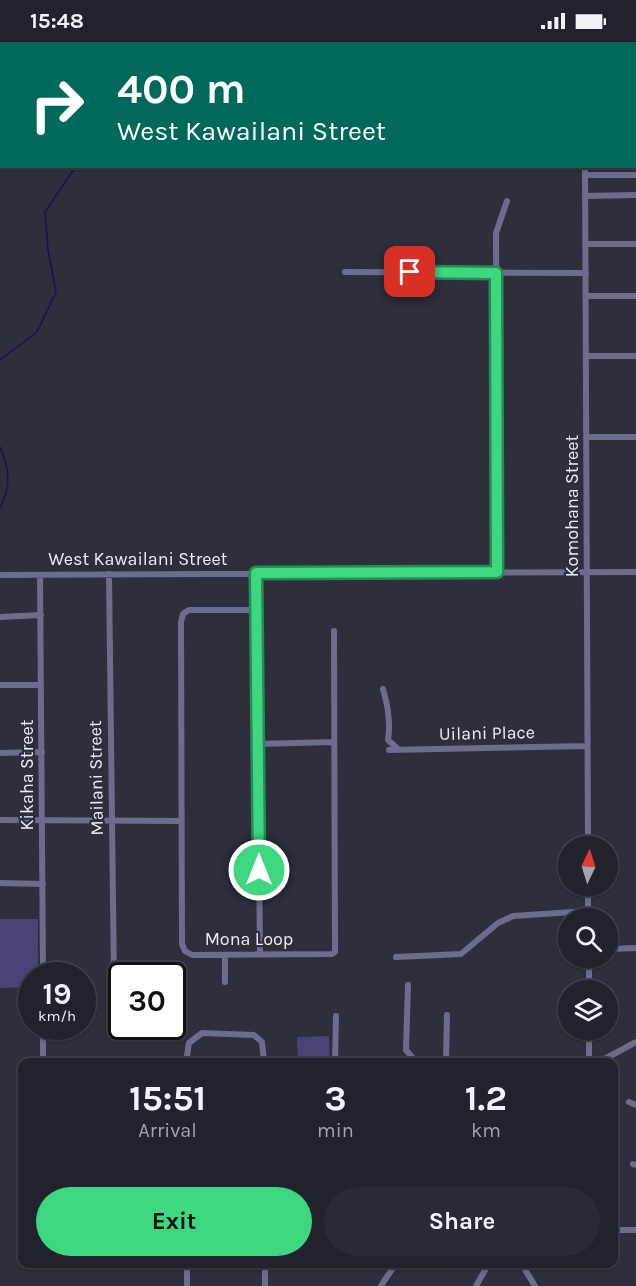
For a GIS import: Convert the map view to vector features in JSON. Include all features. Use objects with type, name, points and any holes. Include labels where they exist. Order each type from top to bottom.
[{"type":"street","name":"Komohana Street","points":[[585,168],[588,836]]},
{"type":"street","points":[[585,175],[636,175]]},
{"type":"street","points":[[585,196],[636,195]]},
{"type":"street","points":[[497,572],[496,233],[507,201]]},
{"type":"street","points":[[586,244],[636,244]]},
{"type":"street","points":[[345,272],[586,273]]},
{"type":"street","points":[[586,296],[636,296]]},
{"type":"street","points":[[586,356],[636,356]]},
{"type":"street","points":[[586,437],[636,437]]},
{"type":"street","name":"West Kawailani Street","points":[[0,575],[636,572]]},
{"type":"street","points":[[256,573],[260,954]]},
{"type":"street","name":"Mailani Street","points":[[109,574],[114,962]]},
{"type":"street","name":"Kikaha Street","points":[[40,575],[43,962]]},
{"type":"street","name":"Mona Loop","points":[[256,610],[189,610],[183,614],[182,945],[185,951],[192,955],[332,954],[335,952],[334,631]]},
{"type":"street","points":[[0,616],[41,615]]},
{"type":"street","points":[[0,685],[41,685]]},
{"type":"street","points":[[383,689],[391,725],[388,740],[398,750]]},
{"type":"street","points":[[257,744],[334,742]]},
{"type":"street","name":"Uilani Place","points":[[389,750],[587,746]]},
{"type":"street","points":[[0,753],[42,752]]},
{"type":"street","points":[[0,820],[181,820]]},
{"type":"street","points":[[0,883],[43,884]]},
{"type":"street","points":[[396,957],[461,954],[498,923],[513,916],[558,915]]},
{"type":"street","points":[[618,949],[636,948]]},
{"type":"street","points":[[225,955],[225,982]]},
{"type":"street","points":[[408,985],[406,1050],[413,1058]]},
{"type":"street","points":[[446,1058],[447,1015]]},
{"type":"street","points":[[335,1058],[336,1016]]},
{"type":"street","points":[[187,1058],[189,1043],[202,1032],[254,1035],[262,1042],[264,1058]]},
{"type":"street","points":[[43,1040],[43,1058]]},
{"type":"street","points":[[589,1040],[589,1058]]},
{"type":"street","points":[[606,1058],[636,1042]]},
{"type":"street","points":[[629,1102],[636,1104]]},
{"type":"street","points":[[618,1230],[636,1230]]},
{"type":"street","points":[[187,1268],[188,1286]]},
{"type":"street","points":[[265,1268],[265,1286]]},
{"type":"street","points":[[381,1286],[393,1268]]},
{"type":"street","points":[[476,1286],[486,1268]]},
{"type":"street","points":[[523,1268],[535,1286]]},
{"type":"shaded area","points":[[0,919],[38,919],[38,962],[18,962],[18,987],[0,988]]},
{"type":"shaded area","points":[[329,1036],[330,1058],[298,1058],[297,1037]]},
{"type":"waterway","points":[[0,360],[37,332],[56,292],[48,250],[45,212],[75,168]]},
{"type":"waterway","points":[[0,447],[6,463],[8,478],[0,508]]},
{"type":"route","points":[[259,870],[256,573],[497,572],[496,273],[410,272]]}]
